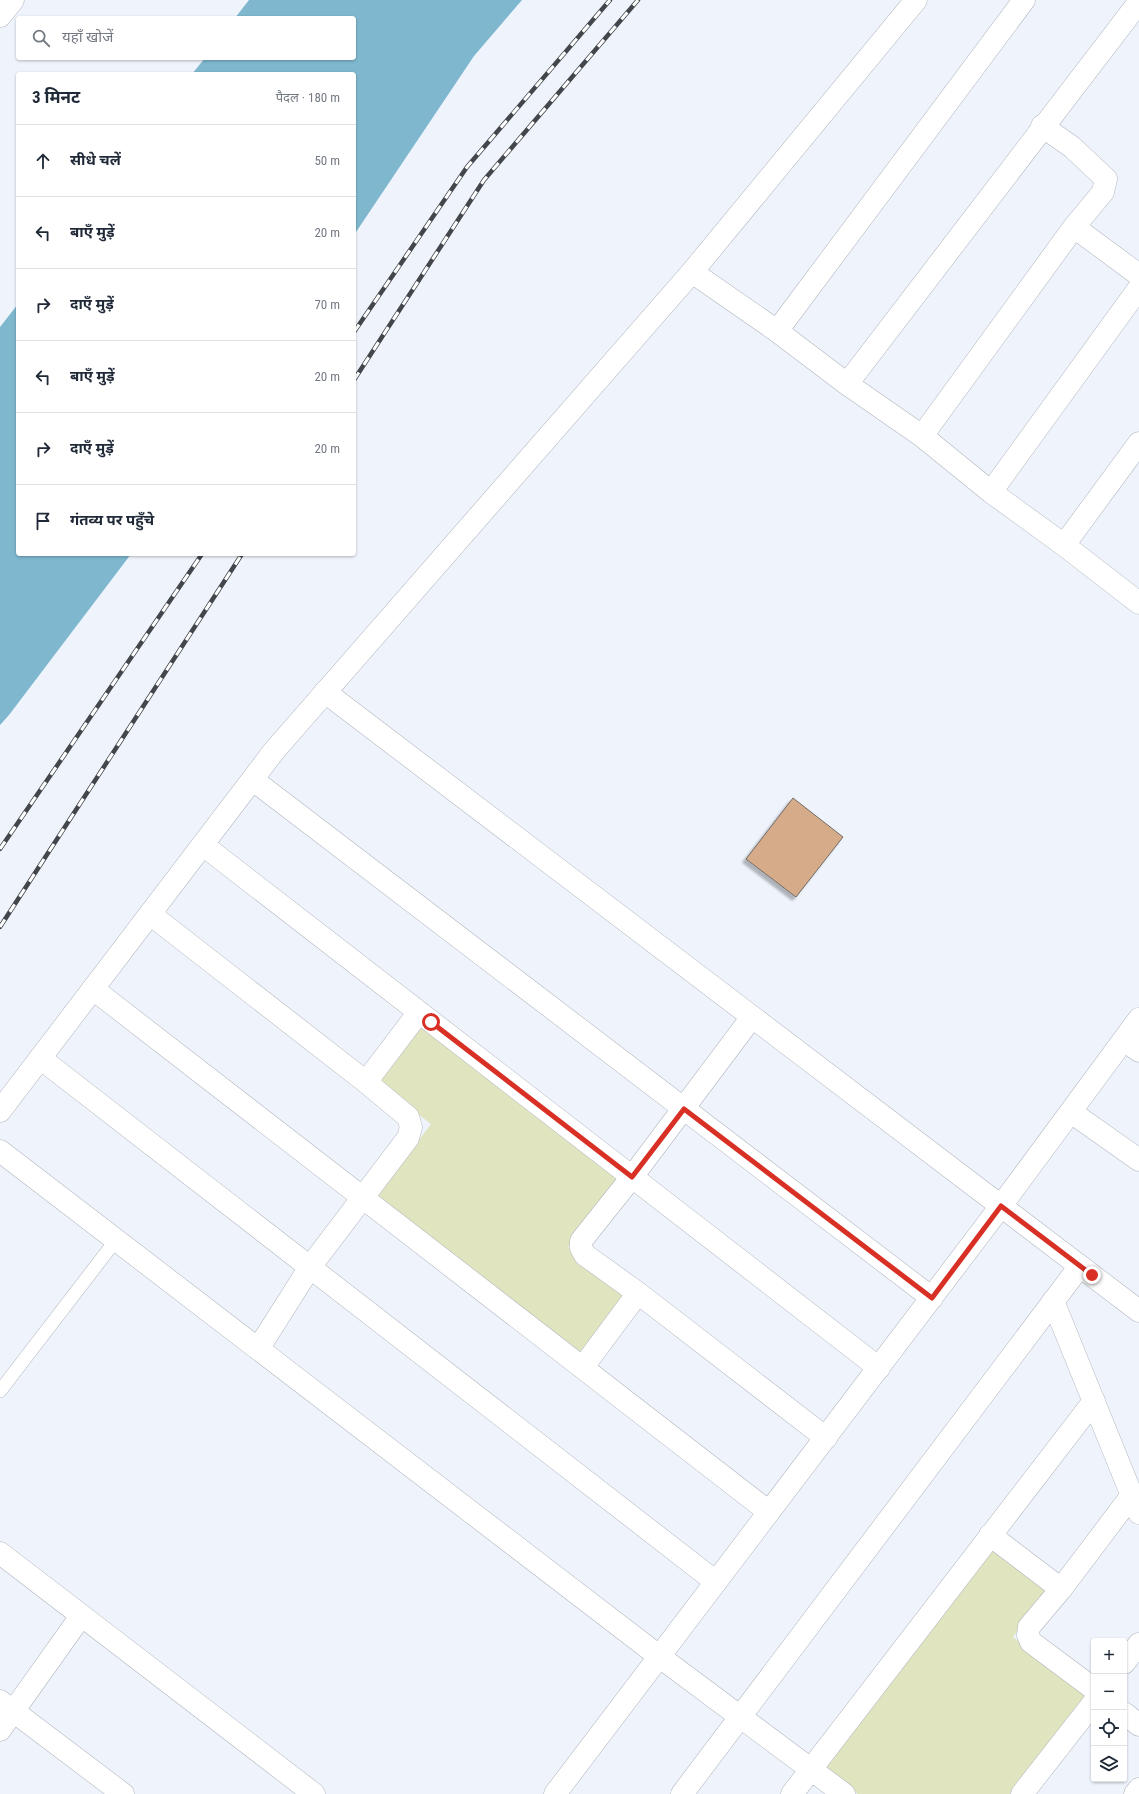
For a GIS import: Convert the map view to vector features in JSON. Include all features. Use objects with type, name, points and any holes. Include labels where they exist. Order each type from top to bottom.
[{"type":"street","points":[[0,16],[13,0]]},
{"type":"street","points":[[0,1111],[274,751],[692,272],[916,0]]},
{"type":"street","points":[[777,331],[1024,0]]},
{"type":"street","points":[[847,384],[1134,5]]},
{"type":"street","points":[[922,436],[1074,227],[1103,192],[1106,179],[1072,147],[1042,126]]},
{"type":"street","points":[[1074,227],[1139,275]]},
{"type":"street","points":[[692,272],[777,331],[847,384],[922,436],[992,492],[1137,598]]},
{"type":"street","points":[[992,492],[1139,288]]},
{"type":"street","points":[[1064,545],[1139,443]]},
{"type":"street","points":[[325,692],[1139,1311]]},
{"type":"street","points":[[253,780],[932,1298]]},
{"type":"street","points":[[203,845],[879,1368]]},
{"type":"street","points":[[150,914],[366,1082],[408,1117],[411,1127],[408,1138],[310,1267],[258,1349]]},
{"type":"street","points":[[93,989],[769,1512]]},
{"type":"street","points":[[366,1082],[419,1012]]},
{"type":"street","points":[[752,1017],[684,1109],[581,1241],[580,1248],[585,1255],[638,1293],[826,1438]]},
{"type":"street","points":[[555,1794],[932,1298],[1071,1112],[1131,1045],[1139,1019]]},
{"type":"street","points":[[40,1058],[716,1582]]},
{"type":"street","points":[[1071,1112],[1139,1160]]},
{"type":"street","points":[[0,1151],[660,1657],[844,1794]]},
{"type":"street","points":[[682,1794],[1080,1266]]},
{"type":"street","points":[[583,1367],[638,1293]]},
{"type":"street","points":[[1054,1301],[1135,1504],[1029,1627],[1028,1635],[1031,1642],[1091,1687]]},
{"type":"street","points":[[792,1794],[1094,1401]]},
{"type":"street","points":[[990,1535],[1061,1589]]},
{"type":"street","points":[[0,1553],[314,1794]]},
{"type":"street","points":[[0,1730],[7,1706],[81,1616]]},
{"type":"street","points":[[1127,1659],[1139,1644]]},
{"type":"street","points":[[7,1706],[124,1794]]},
{"type":"street","points":[[1022,1794],[1091,1706]]},
{"type":"street","points":[[1127,1715],[1139,1725]]},
{"type":"street","points":[[1135,1794],[1139,1789]]},
{"type":"lane","points":[[0,1391],[116,1240]]},
{"type":"green space","points":[[419,1023],[621,1179],[568,1247],[628,1293],[580,1354],[376,1197],[431,1124],[375,1081]]},
{"type":"green space","points":[[993,1547],[1049,1590],[1013,1637],[1087,1694],[1010,1794],[858,1794],[823,1767]]},
{"type":"water","points":[[249,0],[522,0],[474,56],[356,232],[356,72],[194,72],[203,60],[356,60],[356,16],[237,16]]},
{"type":"water","points":[[16,307],[16,556],[129,556],[0,725],[0,327]]},
{"type":"building","points":[[793,798],[843,837],[796,897],[746,859]]},
{"type":"railway","points":[[356,329],[467,167],[610,0]]},
{"type":"railway","points":[[356,377],[484,180],[638,0]]},
{"type":"railway","points":[[0,849],[201,556]]},
{"type":"railway","points":[[0,927],[241,556]]},
{"type":"route","points":[[431,1022],[632,1177],[684,1109],[932,1298],[1001,1206],[1092,1275]]}]
